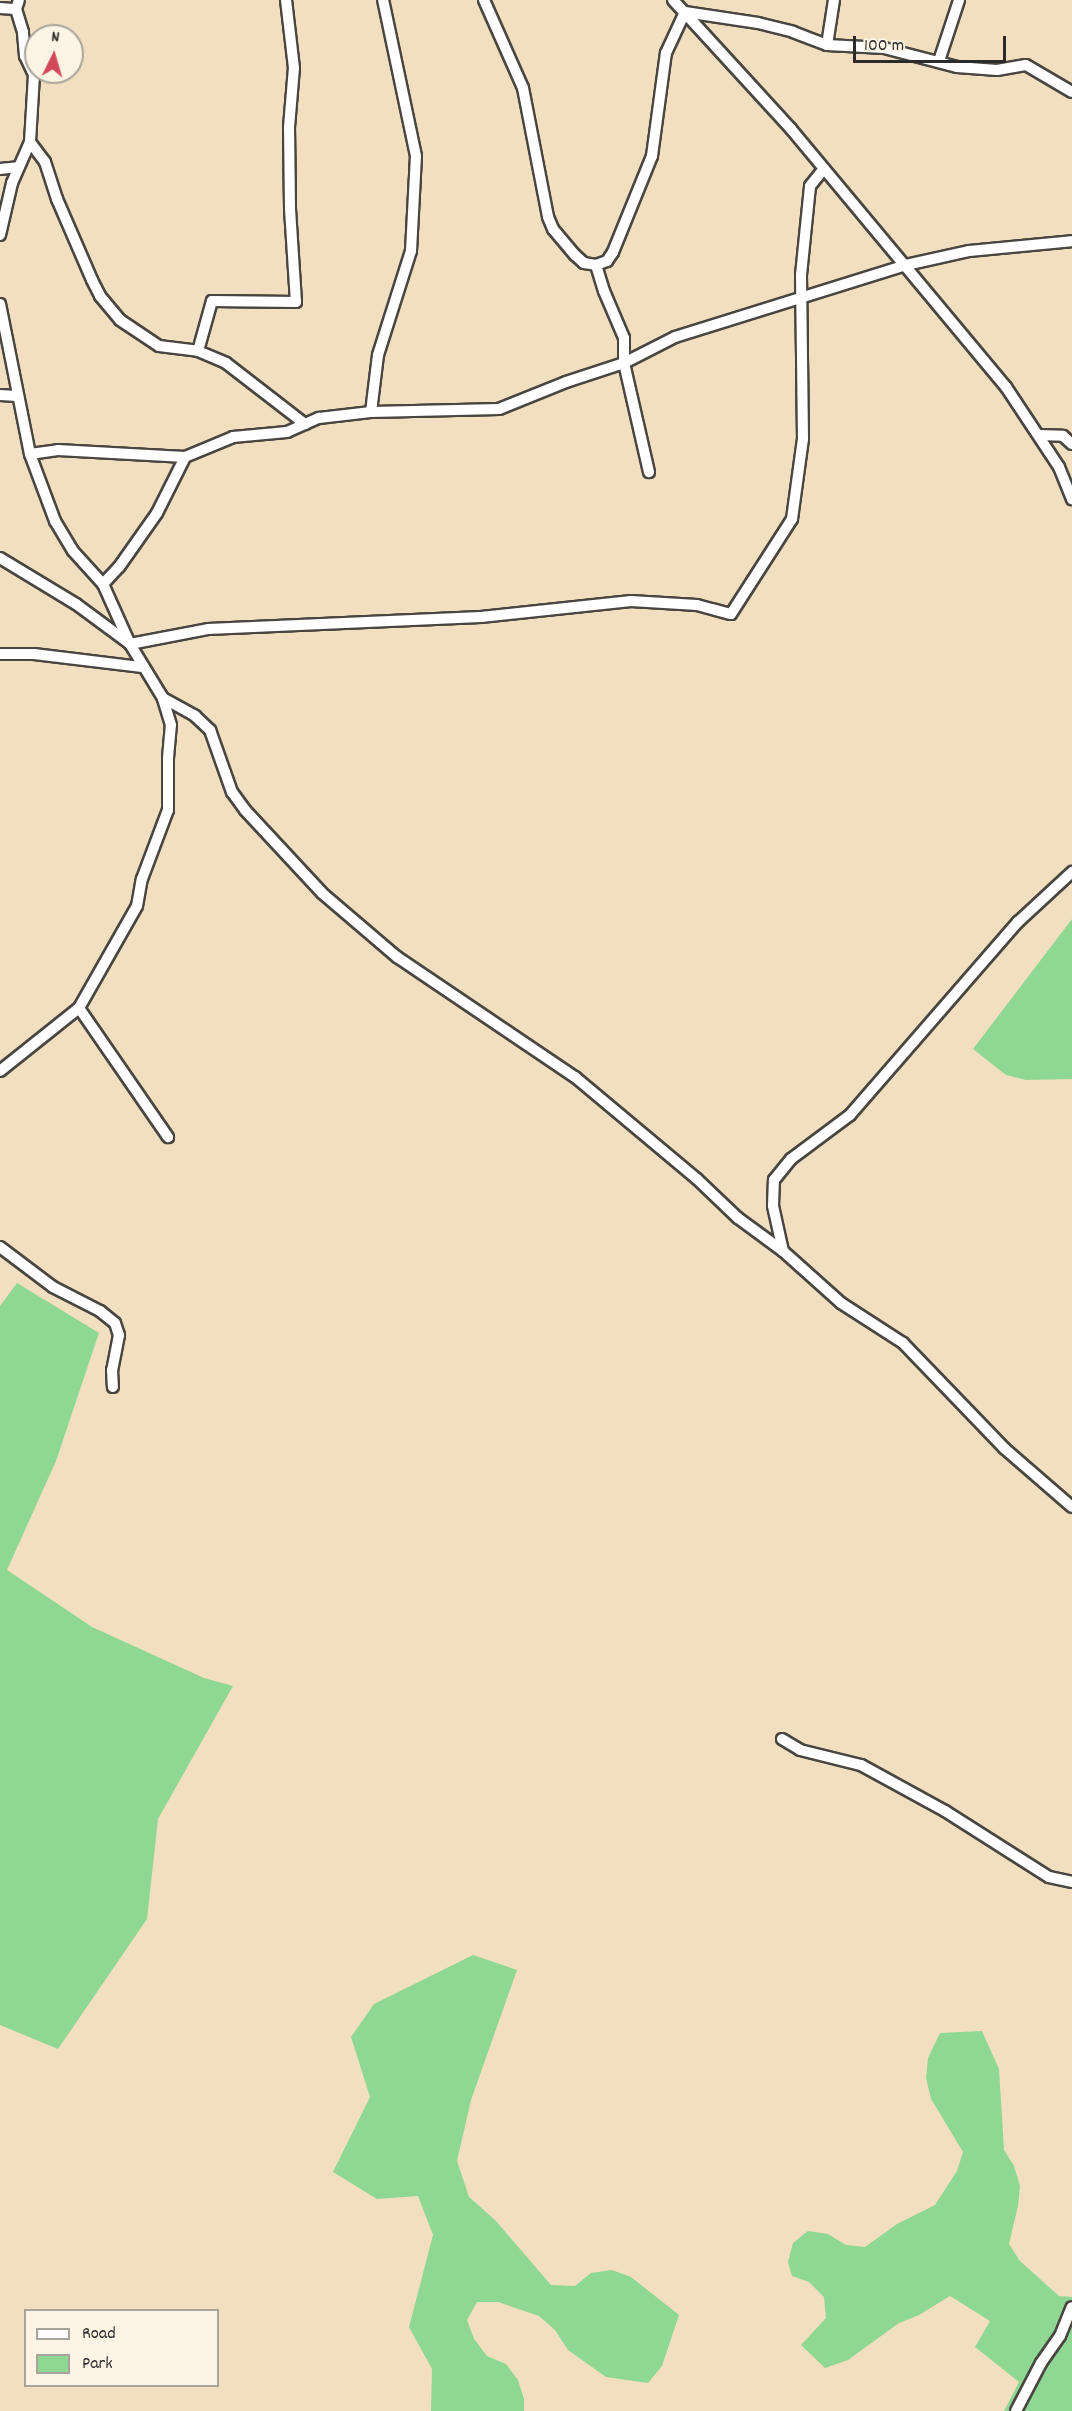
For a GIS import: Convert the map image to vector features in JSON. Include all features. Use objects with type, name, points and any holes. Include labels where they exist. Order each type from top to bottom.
[{"type":"street","points":[[198,351],[212,301],[296,302],[290,208],[289,128],[294,68],[286,0]]},
{"type":"street","points":[[371,412],[378,355],[411,251],[416,156],[383,0]]},
{"type":"street","points":[[484,0],[523,88],[548,218],[553,229],[575,255],[584,263],[596,265],[607,261],[613,252],[652,156],[666,53],[686,12]]},
{"type":"street","points":[[673,0],[791,129],[1006,387],[1059,467],[1072,500]]},
{"type":"street","points":[[827,45],[834,0]]},
{"type":"street","points":[[939,61],[959,0]]},
{"type":"street","points":[[0,8],[18,4],[25,56],[34,75],[30,142],[18,167],[0,235]]},
{"type":"street","points":[[686,12],[758,23],[793,32],[827,45],[884,48],[957,67],[997,70],[1026,65],[1043,73],[1056,85],[1072,92]]},
{"type":"street","points":[[30,142],[45,162],[57,200],[92,280],[110,309],[120,320],[159,346],[198,351],[226,363],[305,424]]},
{"type":"street","points":[[0,169],[18,167]]},
{"type":"street","points":[[0,558],[76,604],[130,645],[208,629],[481,617],[631,601],[697,605],[730,614],[792,519],[803,439],[799,300],[810,186],[823,170]]},
{"type":"street","points":[[30,454],[58,450],[185,457],[233,437],[286,432],[320,418],[371,412],[499,409],[566,382],[624,363],[675,337],[906,265],[969,251],[1072,240]]},
{"type":"street","points":[[596,265],[604,291],[624,338],[624,363],[649,472]]},
{"type":"street","points":[[0,304],[1,320],[17,396],[25,417],[30,454],[55,521],[73,551],[103,584],[130,645],[163,698],[171,725],[168,758],[168,810],[142,879],[137,906],[79,1008],[0,1071]]},
{"type":"street","points":[[0,395],[17,396]]},
{"type":"street","points":[[1039,435],[1063,436],[1072,444]]},
{"type":"street","points":[[103,584],[124,560],[157,513],[185,457]]},
{"type":"street","points":[[0,654],[46,655],[142,667]]},
{"type":"street","points":[[163,698],[195,716],[210,730],[232,792],[245,810],[322,893],[397,957],[575,1077],[697,1179],[738,1218],[783,1251],[841,1303],[903,1343],[1004,1448],[1072,1507]]},
{"type":"street","points":[[783,1251],[773,1206],[774,1180],[791,1159],[850,1115],[1018,922],[1072,872]]},
{"type":"street","points":[[79,1008],[168,1137]]},
{"type":"street","points":[[0,1247],[53,1287],[100,1311],[115,1323],[119,1335],[112,1370],[113,1387]]},
{"type":"street","points":[[782,1739],[800,1750],[861,1766],[945,1811],[1049,1877],[1072,1882]]},
{"type":"street","points":[[1016,2411],[1041,2363],[1060,2336],[1072,2307]]},
{"type":"green space","points":[[1072,919],[1072,1079],[1026,1080],[1006,1075],[973,1049]]},
{"type":"green space","points":[[17,1283],[99,1333],[56,1461],[7,1570],[92,1627],[204,1678],[233,1686],[158,1819],[147,1919],[58,2049],[0,2025],[0,1306]]},
{"type":"green space","points":[[473,1955],[517,1970],[471,2100],[457,2161],[469,2197],[495,2220],[551,2285],[575,2286],[591,2273],[612,2270],[631,2277],[679,2315],[662,2366],[648,2383],[606,2377],[568,2350],[555,2330],[539,2316],[498,2302],[477,2302],[467,2320],[474,2339],[487,2356],[506,2364],[518,2380],[524,2399],[524,2411],[431,2411],[432,2369],[409,2327],[433,2235],[418,2196],[377,2199],[333,2172],[370,2097],[351,2037],[374,2004]]},
{"type":"green space","points":[[982,2031],[999,2069],[1004,2150],[1014,2166],[1020,2186],[1009,2244],[1020,2261],[1059,2296],[1072,2297],[1072,2411],[1004,2411],[1019,2382],[975,2347],[990,2321],[950,2296],[919,2315],[899,2323],[848,2360],[825,2368],[801,2345],[826,2318],[824,2297],[809,2282],[792,2276],[788,2262],[793,2243],[808,2231],[828,2234],[846,2245],[865,2247],[897,2224],[935,2205],[957,2171],[963,2152],[931,2099],[926,2078],[928,2058],[940,2033]]}]
